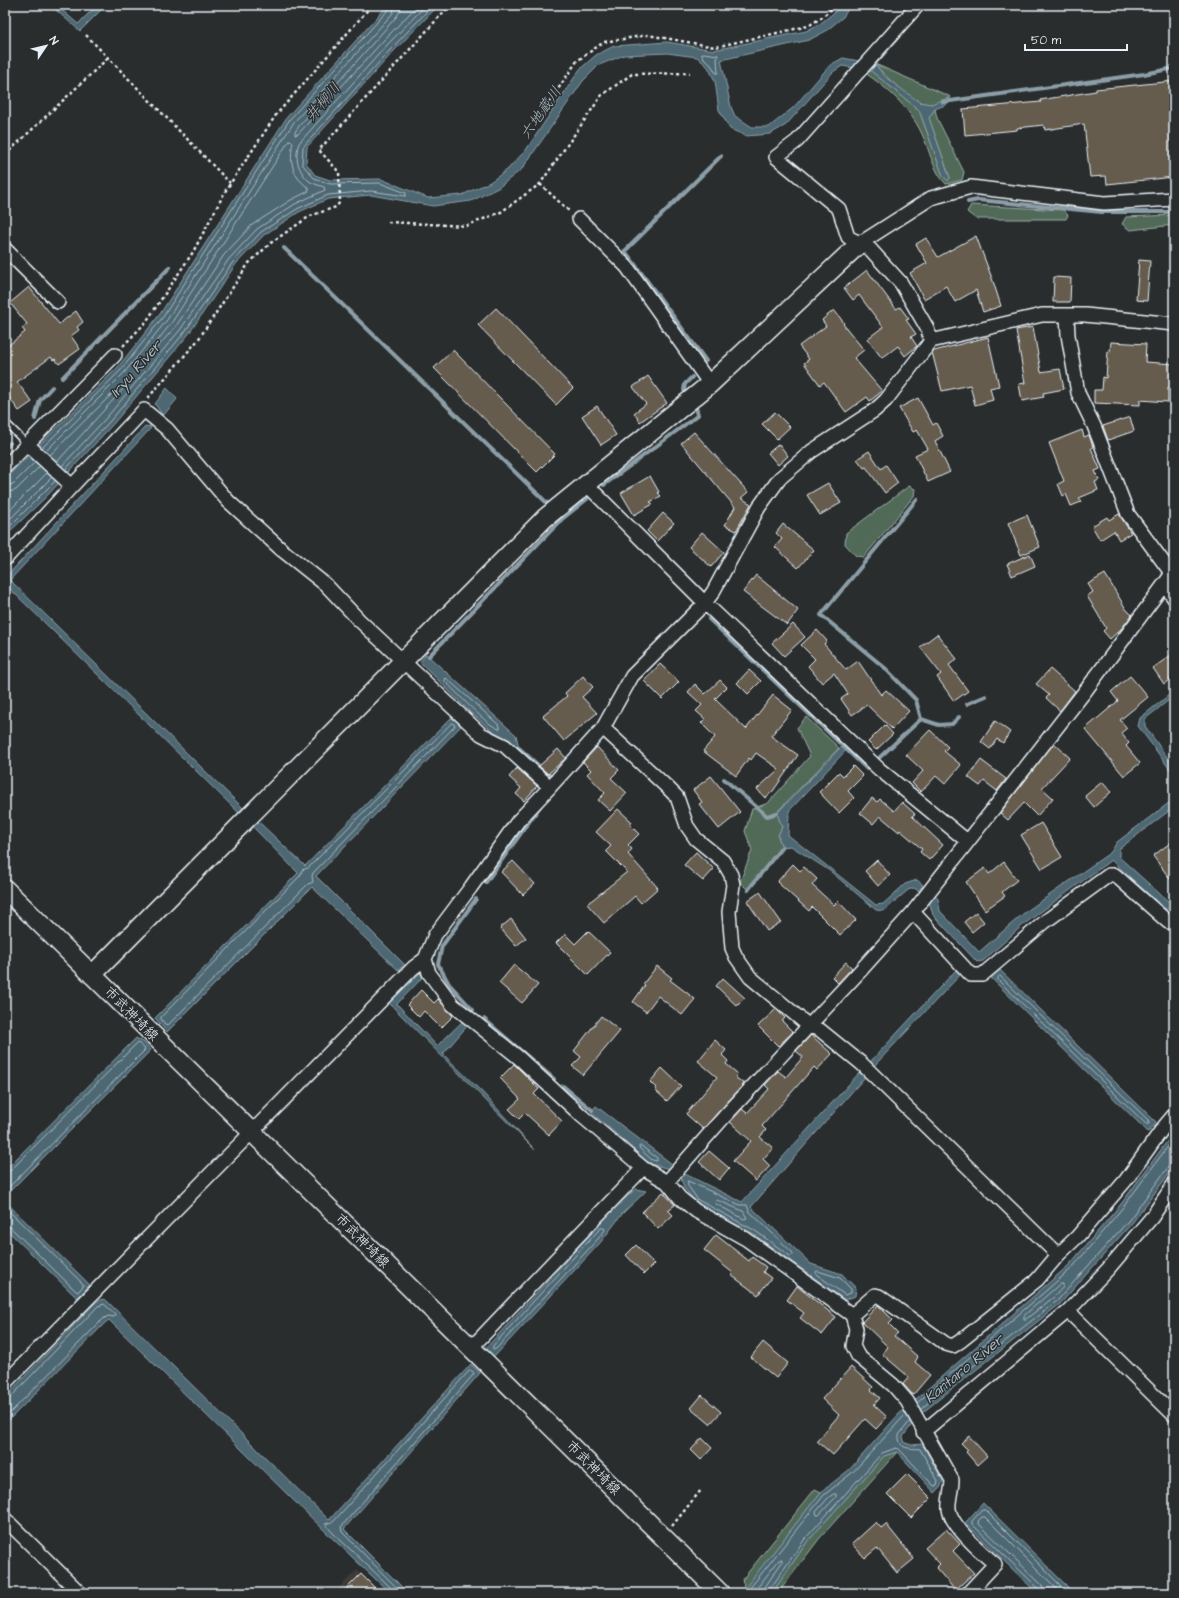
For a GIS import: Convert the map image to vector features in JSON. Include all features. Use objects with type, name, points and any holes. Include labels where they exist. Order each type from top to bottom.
[{"type":"street","points":[[918,5],[797,141],[776,157],[839,209],[848,237],[870,249],[901,283],[927,328],[931,341]]},
{"type":"street","points":[[92,975],[545,518],[710,384],[859,244],[931,198],[971,187],[1104,203],[1174,200]]},
{"type":"street","points":[[579,220],[627,267],[710,384]]},
{"type":"street","points":[[6,252],[58,302]]},
{"type":"street","points":[[5,1383],[413,968],[425,959],[435,935],[518,821],[602,728],[632,676],[705,603],[713,592],[758,507],[780,478],[812,451],[875,410],[886,400],[931,341],[1042,315],[1086,315],[1174,324]]},
{"type":"street","points":[[1067,315],[1068,335],[1078,394],[1094,426],[1128,514],[1170,576],[1174,598]]},
{"type":"street","points":[[5,467],[115,355]]},
{"type":"street","points":[[5,559],[144,410],[167,428],[228,501],[282,550],[326,585],[359,620],[481,734],[505,746],[550,787]]},
{"type":"street","points":[[27,444],[72,486]]},
{"type":"street","points":[[586,484],[705,603],[879,769],[967,841]]},
{"type":"street","points":[[674,1175],[724,1117],[913,912],[1086,690],[1170,576]]},
{"type":"street","points":[[602,728],[677,797],[687,826],[696,839],[723,861],[731,875],[733,885],[729,912],[732,948],[736,957],[750,976],[809,1026],[820,1030],[862,1064],[1058,1255]]},
{"type":"street","points":[[913,912],[971,975],[982,975],[1046,921],[1109,875],[1115,875],[1168,922],[1174,920]]},
{"type":"street","name":"市武神埼線","points":[[5,890],[720,1593]]},
{"type":"street","points":[[425,959],[429,973],[453,1005],[518,1057],[583,1117],[643,1168],[674,1175]]},
{"type":"street","points":[[852,1315],[874,1295],[879,1296],[946,1344],[953,1346],[1037,1280],[1058,1255],[1077,1237],[1126,1180],[1174,1115]]},
{"type":"street","points":[[471,1348],[643,1168]]},
{"type":"street","points":[[674,1175],[680,1198],[696,1211],[746,1239],[852,1315],[856,1329],[853,1346],[858,1356],[893,1385],[907,1401],[952,1480],[949,1509],[956,1524],[974,1546],[995,1564],[968,1593]]},
{"type":"street","points":[[921,1427],[1068,1311],[1108,1269],[1152,1217],[1174,1184]]},
{"type":"street","points":[[1068,1311],[1174,1415]]},
{"type":"street","points":[[5,1519],[80,1593]]},
{"type":"lane","points":[[5,422],[27,444]]},
{"type":"path","points":[[115,355],[146,322],[193,252],[230,184],[276,115],[372,5]]},
{"type":"path","points":[[144,410],[148,397],[198,340],[249,263],[272,242],[310,216],[336,207],[340,202],[339,172],[319,150],[450,5]]},
{"type":"path","points":[[535,122],[577,61],[604,42],[648,35],[715,47],[808,26],[821,18],[836,5]]},
{"type":"path","points":[[86,35],[230,184]]},
{"type":"path","points":[[5,155],[108,58]]},
{"type":"path","points":[[388,222],[466,226],[500,212],[540,184],[602,95],[632,74],[690,73]]},
{"type":"path","points":[[540,184],[579,220]]},
{"type":"path","points":[[663,1537],[701,1490]]},
{"type":"shaded area","points":[[357,1570],[380,1593],[334,1593]]},
{"type":"green space","points":[[875,64],[951,97],[933,104],[923,103],[916,100],[900,89]]},
{"type":"green space","points":[[859,69],[871,71],[919,110],[943,176],[950,178],[929,118],[935,109],[937,118],[964,172],[962,180],[946,184],[938,173],[922,134],[910,114],[886,89]]},
{"type":"green space","points":[[971,205],[1063,210],[1068,215],[1066,219],[976,219],[967,212]]},
{"type":"green space","points":[[1174,215],[1174,225],[1130,230],[1122,224],[1126,217]]},
{"type":"green space","points":[[909,486],[915,489],[914,496],[864,557],[856,556],[845,544],[846,533]]},
{"type":"green space","points":[[806,717],[839,748],[777,812],[782,827],[778,836],[782,847],[748,890],[740,882],[752,850],[745,831],[752,809],[768,803],[810,756],[797,728]]},
{"type":"green space","points":[[897,1452],[819,1539],[778,1593],[772,1593],[807,1542],[884,1456]]},
{"type":"green space","points":[[815,1489],[821,1492],[745,1589],[742,1580]]},
{"type":"water","points":[[50,5],[56,5],[78,24],[97,5],[106,5],[80,31]]},
{"type":"water","points":[[388,5],[439,5],[394,51],[307,147],[306,163],[315,175],[330,180],[381,179],[428,198],[462,195],[490,182],[507,170],[526,150],[580,69],[596,55],[614,46],[667,42],[714,50],[806,31],[821,23],[836,11],[840,5],[851,5],[843,17],[826,31],[809,40],[721,60],[731,107],[735,116],[752,127],[769,127],[794,107],[830,65],[843,58],[875,64],[885,77],[919,102],[931,104],[951,97],[945,105],[935,109],[929,118],[950,178],[948,181],[943,176],[919,110],[871,71],[842,66],[833,72],[786,125],[770,134],[746,136],[730,129],[719,110],[715,81],[708,67],[697,57],[667,53],[624,55],[599,65],[583,81],[522,169],[498,188],[471,201],[433,206],[371,195],[328,199],[299,212],[264,235],[236,264],[188,335],[114,423],[47,496],[5,536],[5,479],[118,367],[160,314],[287,117]]},
{"type":"water","points":[[167,388],[177,399],[163,416],[155,404]]},
{"type":"water","points":[[150,426],[151,428],[10,580],[243,808],[239,813],[5,584],[5,578],[145,427]]},
{"type":"water","points":[[426,654],[516,735],[519,748],[491,730],[467,709],[420,662]]},
{"type":"water","points":[[1174,691],[1174,696],[1145,719],[1145,726],[1174,767],[1174,775],[1138,726],[1140,718]]},
{"type":"water","points":[[451,718],[456,720],[461,726],[316,876],[405,965],[398,970],[312,887],[167,1032],[155,1018],[298,873],[253,827],[259,822],[305,866]]},
{"type":"water","points":[[844,744],[848,748],[789,811],[788,835],[876,905],[883,904],[905,884],[917,880],[923,885],[919,891],[914,888],[908,890],[884,911],[876,910],[830,871],[791,846],[782,847],[778,836],[782,827],[777,813]]},
{"type":"water","points":[[1174,799],[1174,807],[1119,849],[1119,857],[1169,902],[1174,899],[1174,907],[1171,909],[1165,909],[1111,860],[1023,925],[983,961],[977,962],[933,915],[929,901],[935,895],[938,899],[940,911],[979,952],[1024,913],[1111,852],[1117,842]]},
{"type":"water","points":[[956,970],[960,975],[874,1066],[870,1062]]},
{"type":"water","points":[[1000,970],[1156,1122],[1148,1132],[991,978]]},
{"type":"water","points":[[420,973],[423,977],[397,1004],[437,1046],[463,1021],[468,1025],[443,1054],[483,1093],[535,1150],[389,1003]]},
{"type":"water","points":[[136,1038],[145,1043],[151,1050],[5,1196],[5,1170]]},
{"type":"water","points":[[860,1072],[865,1077],[751,1207],[811,1264],[842,1274],[856,1288],[855,1296],[845,1300],[752,1233],[696,1203],[684,1188],[681,1178],[670,1169],[650,1164],[591,1112],[596,1106],[685,1174],[742,1202]]},
{"type":"water","name":"Kantaro River","points":[[1174,1132],[1174,1167],[1133,1222],[1060,1304],[917,1417],[903,1437],[905,1443],[912,1445],[922,1444],[943,1481],[940,1488],[935,1493],[897,1452],[884,1456],[807,1542],[772,1593],[741,1593],[821,1492],[850,1469],[899,1414],[1069,1265],[1121,1204]]},
{"type":"water","points":[[636,1189],[646,1191],[623,1213],[600,1243],[494,1357],[485,1349],[616,1206]]},
{"type":"water","points":[[5,1201],[90,1285],[77,1298],[5,1228]]},
{"type":"water","points":[[105,1299],[329,1520],[471,1364],[480,1373],[344,1529],[408,1593],[390,1593],[109,1320],[5,1424],[5,1397],[95,1303],[99,1300]]},
{"type":"water","points":[[983,1503],[1074,1593],[1037,1593],[965,1523]]},
{"type":"building","points":[[1174,81],[1174,177],[1107,184],[1106,176],[1090,177],[1084,124],[1045,130],[1044,125],[1017,128],[1017,130],[965,135],[963,109],[1041,102],[1040,100],[1096,91],[1096,89]]},
{"type":"building","points":[[976,236],[1001,306],[983,312],[976,290],[955,302],[946,286],[924,299],[910,273],[927,263],[916,244],[926,238],[938,257]]},
{"type":"building","points":[[1139,260],[1150,261],[1147,301],[1136,300]]},
{"type":"building","points":[[867,270],[896,309],[900,307],[909,319],[906,320],[916,334],[911,337],[917,346],[905,356],[898,346],[882,358],[867,339],[883,327],[859,295],[853,300],[844,288]]},
{"type":"building","points":[[1054,277],[1071,278],[1070,302],[1053,302]]},
{"type":"building","points":[[29,287],[59,324],[76,311],[83,322],[77,327],[79,330],[71,336],[80,349],[59,364],[51,357],[17,382],[32,402],[19,411],[5,392],[5,348],[25,332],[22,328],[27,324],[10,303]]},
{"type":"building","points":[[496,308],[573,388],[556,405],[478,325]]},
{"type":"building","points":[[834,310],[864,350],[854,358],[882,391],[870,401],[867,397],[846,412],[824,382],[820,385],[804,363],[809,359],[799,346],[826,326],[822,320]]},
{"type":"building","points":[[1033,327],[1041,372],[1060,369],[1064,389],[1043,393],[1044,397],[1022,401],[1019,384],[1025,383],[1016,330]]},
{"type":"building","points":[[988,337],[999,386],[990,388],[993,400],[975,405],[970,385],[942,391],[932,352]]},
{"type":"building","points":[[1111,342],[1146,344],[1145,362],[1174,364],[1174,388],[1168,388],[1168,402],[1140,400],[1140,405],[1094,403],[1094,390],[1102,390],[1103,377],[1106,378],[1108,351],[1110,352]]},
{"type":"building","points":[[453,350],[555,454],[537,472],[434,368]]},
{"type":"building","points":[[648,376],[667,403],[640,422],[634,413],[646,404],[633,387]]},
{"type":"building","points":[[918,398],[933,425],[936,423],[943,436],[935,441],[950,472],[928,482],[915,455],[928,449],[917,430],[913,432],[899,408]]},
{"type":"building","points":[[597,406],[616,435],[601,445],[582,416]]},
{"type":"building","points":[[775,412],[790,427],[777,439],[762,424]]},
{"type":"building","points":[[1130,417],[1134,431],[1108,440],[1103,426]]},
{"type":"building","points":[[1082,430],[1084,437],[1089,435],[1093,447],[1091,448],[1100,469],[1095,471],[1099,480],[1095,482],[1098,490],[1079,498],[1081,502],[1071,506],[1066,494],[1063,496],[1058,484],[1064,481],[1049,443]]},
{"type":"building","points":[[694,432],[748,492],[741,498],[751,504],[736,531],[725,525],[735,507],[681,443]]},
{"type":"building","points":[[779,444],[788,456],[778,465],[768,453]]},
{"type":"building","points":[[869,451],[881,469],[886,465],[898,483],[885,493],[866,467],[864,468],[857,459]]},
{"type":"building","points":[[650,476],[661,496],[650,502],[653,504],[634,515],[621,493]]},
{"type":"building","points":[[828,483],[841,503],[820,515],[807,495]]},
{"type":"building","points":[[663,513],[674,523],[657,541],[647,531]]},
{"type":"building","points":[[1119,514],[1131,533],[1119,540],[1114,531],[1100,540],[1092,526],[1107,517],[1109,520]]},
{"type":"building","points":[[1027,515],[1040,547],[1021,555],[1008,523]]},
{"type":"building","points":[[783,524],[814,550],[798,568],[775,547],[782,539],[776,533]]},
{"type":"building","points":[[702,532],[724,552],[711,567],[689,547]]},
{"type":"building","points":[[1030,554],[1035,566],[1012,576],[1007,564]]},
{"type":"building","points":[[1105,574],[1126,609],[1132,615],[1121,629],[1110,639],[1103,631],[1106,628],[1087,596],[1093,592],[1088,584]]},
{"type":"building","points":[[756,575],[798,610],[787,625],[743,592]]},
{"type":"building","points":[[793,624],[805,637],[784,656],[772,643]]},
{"type":"building","points":[[817,630],[827,641],[824,644],[846,670],[858,661],[881,695],[886,690],[909,711],[892,729],[867,705],[852,715],[841,699],[848,694],[834,673],[822,683],[808,666],[815,659],[801,645]]},
{"type":"building","points":[[937,634],[957,659],[949,665],[968,691],[954,701],[937,677],[941,674],[920,647]]},
{"type":"building","points":[[1174,653],[1174,676],[1164,684],[1153,668]]},
{"type":"building","points":[[660,664],[679,682],[662,699],[644,681]]},
{"type":"building","points":[[1050,669],[1075,691],[1060,711],[1046,698],[1049,695],[1036,684]]},
{"type":"building","points":[[749,670],[761,681],[748,694],[737,683]]},
{"type":"building","points":[[583,676],[593,687],[582,697],[597,713],[564,741],[543,716],[567,696],[565,693]]},
{"type":"building","points":[[1130,676],[1148,697],[1120,720],[1127,728],[1121,733],[1129,743],[1126,746],[1140,763],[1124,776],[1085,729],[1118,701],[1111,692]]},
{"type":"building","points":[[720,680],[727,687],[715,699],[746,729],[773,695],[792,710],[771,736],[798,755],[773,791],[765,798],[757,789],[779,769],[756,753],[751,760],[749,758],[736,776],[703,751],[715,737],[701,723],[705,719],[696,711],[702,705],[688,692],[695,684],[705,694]]},
{"type":"building","points":[[995,721],[1010,732],[1003,743],[997,739],[990,749],[981,742]]},
{"type":"building","points":[[885,725],[893,734],[876,750],[868,742]]},
{"type":"building","points":[[930,730],[948,747],[944,751],[961,765],[945,784],[936,776],[921,792],[912,783],[923,771],[906,755]]},
{"type":"building","points":[[1054,743],[1070,758],[1042,788],[1053,798],[1037,816],[1024,803],[1008,820],[1000,813]]},
{"type":"building","points":[[597,747],[619,770],[611,778],[627,793],[610,811],[598,800],[605,793],[587,774],[591,770],[583,762]]},
{"type":"building","points":[[558,749],[566,758],[548,774],[539,766]]},
{"type":"building","points":[[981,760],[1006,779],[997,791],[984,781],[980,786],[968,777]]},
{"type":"building","points":[[853,766],[863,776],[848,791],[854,798],[839,813],[819,792],[839,772],[843,776]]},
{"type":"building","points":[[517,768],[537,786],[524,801],[516,794],[521,788],[509,777]]},
{"type":"building","points":[[711,776],[740,812],[719,829],[699,804],[702,802],[693,790]]},
{"type":"building","points":[[1102,782],[1111,792],[1094,807],[1085,796]]},
{"type":"building","points":[[872,798],[877,802],[880,799],[894,811],[902,802],[915,814],[912,816],[943,845],[929,860],[920,852],[922,849],[900,830],[899,832],[880,816],[873,824],[860,813]]},
{"type":"building","points":[[618,809],[632,822],[630,825],[639,834],[628,845],[632,849],[628,854],[658,888],[641,903],[635,896],[604,923],[587,904],[627,872],[606,851],[611,846],[596,832]]},
{"type":"building","points":[[1041,823],[1062,857],[1042,869],[1021,835]]},
{"type":"building","points":[[1174,840],[1174,884],[1153,856]]},
{"type":"building","points":[[696,852],[714,869],[703,881],[684,865]]},
{"type":"building","points":[[877,860],[890,875],[878,886],[865,871]]},
{"type":"building","points":[[513,861],[535,884],[523,895],[501,872]]},
{"type":"building","points":[[1004,862],[1017,880],[1002,892],[1005,896],[985,910],[966,882],[985,868],[989,874]]},
{"type":"building","points":[[793,864],[800,871],[804,867],[817,879],[812,885],[834,905],[838,901],[856,920],[840,935],[812,907],[809,911],[777,882]]},
{"type":"building","points":[[760,892],[781,922],[767,931],[747,901]]},
{"type":"building","points":[[976,912],[984,922],[972,932],[964,922]]},
{"type":"building","points":[[511,919],[526,938],[516,946],[500,928]]},
{"type":"building","points":[[588,931],[610,952],[588,975],[556,943],[565,934],[575,944]]},
{"type":"building","points":[[846,962],[852,968],[838,983],[832,977]]},
{"type":"building","points":[[514,965],[538,985],[522,1003],[499,983]]},
{"type":"building","points":[[657,966],[672,978],[670,980],[695,999],[682,1015],[658,996],[646,1012],[633,1002],[645,985],[643,984]]},
{"type":"building","points":[[723,978],[745,998],[737,1006],[716,986]]},
{"type":"building","points":[[421,990],[434,1003],[438,999],[453,1016],[441,1028],[424,1011],[419,1017],[407,1005]]},
{"type":"building","points":[[776,1009],[785,1018],[782,1021],[793,1032],[778,1046],[758,1026]]},
{"type":"building","points":[[601,1016],[620,1031],[583,1075],[572,1066],[581,1057],[574,1051]]},
{"type":"building","points":[[811,1035],[832,1054],[817,1070],[814,1067],[762,1126],[766,1130],[760,1137],[773,1148],[763,1159],[770,1166],[756,1181],[733,1161],[751,1141],[730,1122],[742,1109],[747,1113],[769,1089],[765,1085],[778,1071],[786,1077],[803,1057],[796,1051]]},
{"type":"building","points":[[715,1040],[726,1050],[722,1055],[728,1061],[726,1064],[738,1074],[735,1077],[744,1084],[703,1129],[686,1114],[717,1077],[698,1061]]},
{"type":"building","points":[[514,1064],[539,1089],[534,1094],[562,1121],[549,1135],[525,1113],[519,1119],[509,1109],[520,1099],[500,1078]]},
{"type":"building","points":[[662,1068],[681,1086],[667,1101],[655,1090],[656,1088],[650,1082]]},
{"type":"building","points":[[709,1151],[729,1168],[719,1180],[699,1162]]},
{"type":"building","points":[[663,1192],[675,1205],[668,1210],[673,1215],[658,1229],[642,1212]]},
{"type":"building","points":[[716,1235],[749,1261],[752,1257],[766,1267],[763,1272],[771,1278],[758,1295],[731,1275],[733,1273],[704,1250]]},
{"type":"building","points":[[636,1245],[654,1264],[644,1274],[626,1255]]},
{"type":"building","points":[[797,1286],[836,1317],[822,1335],[800,1318],[804,1313],[787,1300]]},
{"type":"building","points":[[878,1305],[893,1320],[889,1324],[898,1333],[894,1336],[918,1357],[915,1362],[930,1375],[913,1395],[903,1384],[909,1377],[882,1354],[888,1347],[862,1322]]},
{"type":"building","points":[[763,1342],[788,1363],[776,1378],[751,1357]]},
{"type":"building","points":[[851,1367],[873,1387],[871,1390],[880,1398],[874,1405],[887,1417],[876,1429],[865,1419],[833,1455],[817,1441],[839,1415],[822,1399]]},
{"type":"building","points":[[702,1395],[721,1412],[710,1424],[691,1408]]},
{"type":"building","points":[[969,1436],[987,1456],[977,1465],[966,1452],[968,1450],[961,1443]]},
{"type":"building","points":[[702,1438],[712,1448],[701,1460],[691,1450]]},
{"type":"building","points":[[907,1474],[931,1498],[911,1518],[887,1494]]},
{"type":"building","points":[[876,1522],[881,1528],[886,1524],[914,1559],[897,1573],[877,1548],[865,1558],[852,1544]]},
{"type":"building","points":[[946,1529],[960,1544],[953,1551],[974,1573],[955,1590],[936,1568],[940,1564],[925,1548]]},
{"type":"building","points":[[361,1574],[380,1593],[342,1593]]},
{"type":"waterway","points":[[871,68],[898,37]]},
{"type":"waterway","points":[[943,102],[1144,74],[1174,68]]},
{"type":"waterway","points":[[706,361],[625,251],[721,156]]},
{"type":"waterway","points":[[968,202],[978,200],[1102,212],[1174,212]]},
{"type":"waterway","points":[[284,248],[547,503]]},
{"type":"waterway","points":[[62,378],[170,267]]},
{"type":"waterway","points":[[684,390],[685,384],[692,377]]},
{"type":"waterway","points":[[35,419],[40,400],[52,387]]},
{"type":"waterway","points":[[604,485],[698,415],[696,407]]},
{"type":"waterway","points":[[5,449],[10,443]]},
{"type":"waterway","points":[[429,656],[562,519],[587,499]]},
{"type":"waterway","points":[[917,499],[821,615],[885,668],[916,700],[921,719]]},
{"type":"waterway","points":[[709,619],[867,769]]},
{"type":"waterway","points":[[967,704],[986,696]]},
{"type":"waterway","points":[[880,757],[921,719],[939,725],[952,724],[959,717]]},
{"type":"waterway","points":[[519,748],[549,775]]},
{"type":"waterway","points":[[724,779],[767,816],[777,813]]},
{"type":"waterway","points":[[486,882],[541,805]]},
{"type":"waterway","points":[[748,890],[782,847]]},
{"type":"waterway","points":[[473,1010],[449,984],[438,964],[442,946],[476,899]]},
{"type":"waterway","points":[[484,1019],[554,1079]]},
{"type":"waterway","points":[[563,1086],[592,1110]]},
{"type":"water label","name":"井柳川","points":[[323,102]]},
{"type":"water label","name":"六地蔵川","points":[[541,113]]},
{"type":"water label","name":"Iryu River","points":[[136,369]]}]
